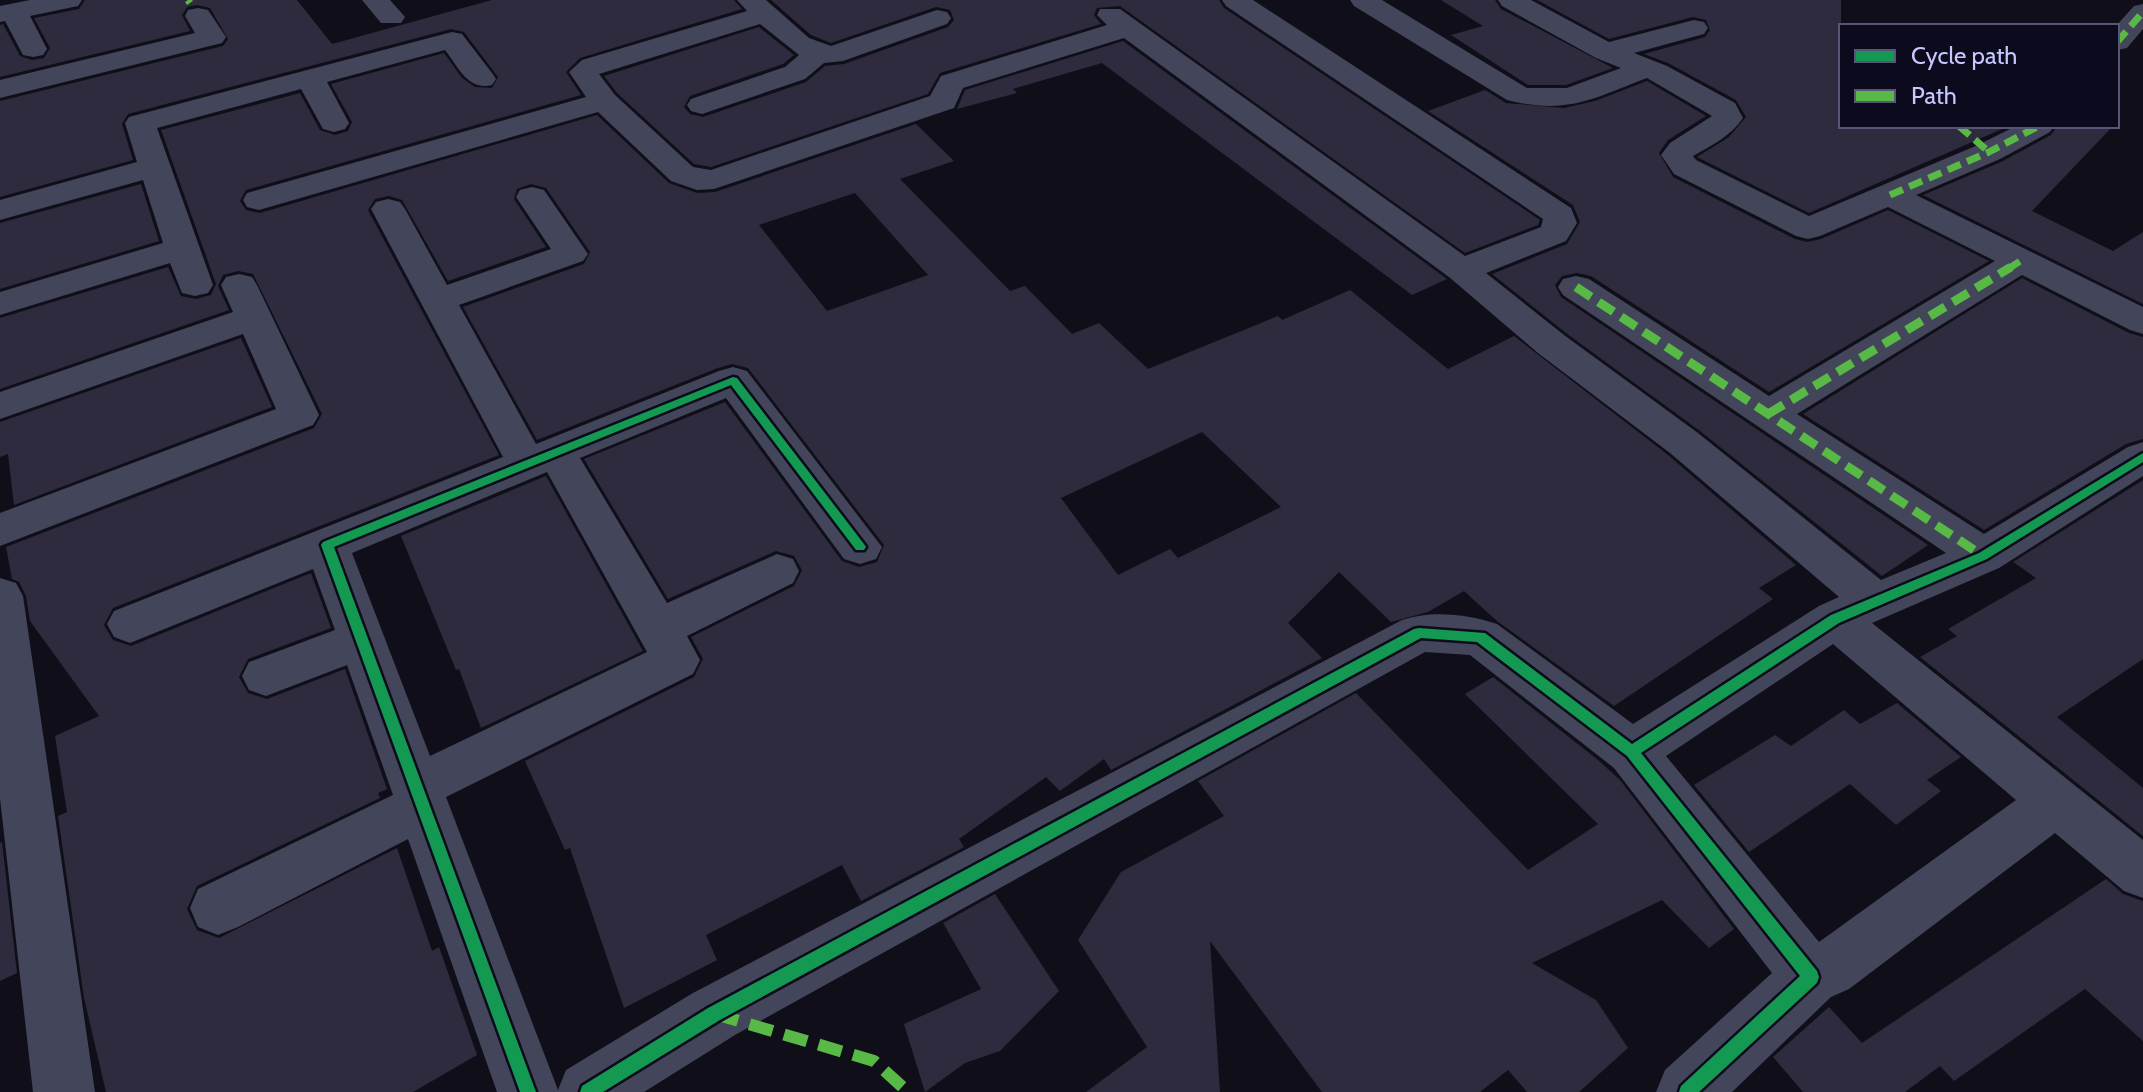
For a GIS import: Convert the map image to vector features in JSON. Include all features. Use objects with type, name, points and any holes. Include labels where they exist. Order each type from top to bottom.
[{"type":"street","points":[[33,49],[7,14],[69,0]]},
{"type":"street","points":[[911,0],[937,18],[833,55],[816,55],[758,7],[592,66],[583,72],[604,101],[682,174],[697,180],[714,179],[943,102],[951,82],[1114,23],[1461,270],[1551,344],[1684,443],[2056,801],[2143,873]]},
{"type":"street","points":[[1235,0],[1559,215],[1560,223],[1554,234],[1461,270]]},
{"type":"street","points":[[1363,0],[1517,94],[1537,100],[1559,101],[1646,68]]},
{"type":"street","points":[[1511,0],[1606,52],[1712,101],[1728,114],[1728,118],[1713,132],[1681,150],[1677,155],[1685,167],[1808,229],[1989,152],[2035,128]]},
{"type":"street","points":[[2119,40],[2143,12]]},
{"type":"street","points":[[0,89],[197,14],[227,62]]},
{"type":"street","points":[[1606,52],[1694,28]]},
{"type":"street","points":[[195,285],[140,123],[452,40],[482,79]]},
{"type":"street","points":[[702,105],[795,73],[816,55]]},
{"type":"street","points":[[310,78],[334,123]]},
{"type":"street","points":[[259,200],[604,101]]},
{"type":"street","points":[[1961,128],[1989,152]]},
{"type":"street","points":[[0,210],[154,167]]},
{"type":"street","points":[[1890,195],[2143,322]]},
{"type":"street","points":[[438,300],[571,254],[532,197]]},
{"type":"street","points":[[218,908],[676,660],[438,300],[388,209]]},
{"type":"street","points":[[0,304],[182,248]]},
{"type":"street","points":[[1768,414],[2022,260]]},
{"type":"street","points":[[1576,287],[1983,556]]},
{"type":"street","points":[[0,406],[247,301],[299,415],[0,530]]},
{"type":"street","points":[[130,624],[733,380],[860,547]]},
{"type":"street","points":[[1632,752],[1856,611],[1983,556],[2143,457]]},
{"type":"street","points":[[327,545],[528,1092]]},
{"type":"street","points":[[657,629],[777,571]]},
{"type":"street","points":[[0,596],[14,816],[64,1092]]},
{"type":"street","points":[[588,1092],[714,1014],[1419,633],[1480,637],[1632,752],[1811,977]]},
{"type":"street","points":[[266,676],[362,640]]},
{"type":"street","points":[[1691,1091],[1811,977],[1829,969],[2056,801]]},
{"type":"building","points":[[85,0],[297,0],[332,44],[492,0],[734,0],[742,9],[580,58],[566,72],[581,95],[246,190],[240,201],[246,210],[260,213],[597,115],[669,183],[697,193],[715,192],[916,124],[954,161],[900,179],[1010,291],[1025,286],[1072,334],[1099,323],[1148,369],[1278,316],[1282,320],[1350,290],[1448,369],[1514,336],[1668,455],[1796,565],[1759,588],[1773,599],[1614,706],[1497,621],[1464,591],[1428,612],[1391,622],[1339,572],[1288,623],[1322,658],[1111,770],[1104,759],[1060,791],[1046,777],[959,839],[964,847],[861,901],[842,865],[706,935],[717,960],[624,1008],[570,848],[565,850],[525,761],[694,677],[703,659],[691,637],[794,586],[802,570],[794,556],[776,551],[668,599],[584,459],[725,402],[842,561],[859,567],[877,562],[884,545],[748,368],[732,364],[718,368],[537,440],[463,307],[584,264],[590,252],[546,188],[531,184],[517,189],[514,199],[546,247],[448,281],[402,200],[389,196],[375,199],[368,210],[499,455],[113,608],[104,625],[113,640],[131,646],[311,573],[331,628],[248,659],[239,677],[248,693],[267,699],[345,669],[387,789],[378,793],[380,798],[197,886],[187,909],[197,930],[219,938],[397,848],[432,951],[439,947],[477,1055],[413,1092],[106,1092],[84,998],[58,816],[67,812],[55,736],[99,716],[30,621],[26,596],[19,582],[12,579],[6,547],[314,428],[322,414],[253,274],[238,271],[223,275],[218,286],[229,310],[0,389],[0,318],[168,267],[181,296],[196,299],[211,295],[216,284],[161,130],[300,93],[320,130],[335,135],[348,131],[352,122],[331,84],[444,53],[462,78],[475,87],[492,88],[498,77],[464,32],[451,29],[128,114],[122,124],[133,160],[0,197],[0,101],[223,46],[228,39],[210,8],[197,5],[187,7],[182,15],[190,31],[0,77],[0,25],[3,24],[20,56],[32,60],[44,58],[50,48],[34,18],[79,9]],"holes":[[[855,193],[928,275],[827,311],[759,225]],[[1202,432],[1281,507],[1178,558],[1170,549],[1118,575],[1061,498]]]},
{"type":"building","points":[[771,0],[1219,0],[1224,8],[1540,220],[1538,225],[1465,253],[1120,6],[1097,8],[1094,15],[1101,24],[940,73],[928,94],[711,167],[694,164],[617,93],[604,76],[759,27],[794,55],[783,64],[690,96],[684,107],[690,114],[703,117],[806,82],[825,66],[844,64],[948,27],[954,20],[950,10],[936,7],[831,43],[811,35]]},
{"type":"building","points":[[1441,0],[1495,0],[1501,9],[1613,68],[1566,85],[1528,85],[1451,35],[1483,26]]},
{"type":"building","points":[[1537,0],[1841,0],[1839,128],[2004,128],[1809,213],[1697,157],[1729,137],[1746,117],[1736,100],[1668,63],[1644,54],[1705,37],[1710,30],[1706,20],[1693,17],[1609,39]]},
{"type":"building","points":[[1123,41],[1447,279],[1412,295],[1102,63],[1013,89],[1017,93],[957,109],[965,90]]},
{"type":"building","points":[[1647,81],[1706,116],[1668,140],[1659,153],[1673,177],[1795,239],[1807,242],[1821,239],[1888,210],[1989,261],[1769,392],[1591,276],[1577,273],[1562,276],[1555,285],[1561,297],[1928,545],[1882,576],[1700,431],[1566,333],[1492,274],[1567,244],[1580,222],[1573,205],[1428,111],[1485,90],[1506,103],[1564,108],[1595,101]]},
{"type":"building","points":[[2056,128],[2111,128],[2032,211],[2113,251],[2143,232],[2143,304],[1923,195],[2001,162],[2051,135]]},
{"type":"building","points":[[141,184],[159,241],[0,289],[0,223]]},
{"type":"building","points":[[2022,278],[2129,333],[2143,337],[2143,439],[2126,444],[1984,530],[1803,414]]},
{"type":"building","points":[[241,338],[272,407],[14,505],[8,454],[0,457],[0,422]]},
{"type":"building","points":[[546,476],[643,651],[481,728],[401,536]]},
{"type":"building","points":[[2143,480],[2143,659],[2057,717],[2143,788],[2143,836],[1920,657],[1957,636],[1948,629],[2036,578],[2013,562]]},
{"type":"building","points":[[1493,677],[1620,780],[1734,929],[1709,948],[1662,900],[1532,963],[1596,1000],[1628,1048],[1579,1092],[1527,1092],[1508,1070],[1480,1092],[1322,1092],[1210,941],[1220,1092],[1086,1092],[1147,1047],[1078,940],[1121,872],[1224,816],[1198,781],[1356,693],[1528,870],[1598,824],[1465,694]]},
{"type":"building","points":[[1897,703],[1961,757],[1927,780],[1941,791],[1896,825],[1850,784],[1749,852],[1694,785],[1775,735],[1791,746],[1844,710],[1860,724]]},
{"type":"building","points":[[0,843],[17,973],[0,981]]},
{"type":"building","points":[[2106,879],[2123,894],[2143,901],[2143,1041],[2085,989],[1954,1081],[1940,1066],[1905,1092],[1803,1092],[1773,1057],[1829,1007],[1862,1043]]},
{"type":"building","points":[[995,894],[1059,991],[1000,1051],[965,1063],[925,1092],[904,1024],[981,989],[943,923]]},
{"type":"marked path","points":[[2119,40],[2143,12]]},
{"type":"marked path","points":[[1961,128],[1989,152]]},
{"type":"marked path","points":[[1890,195],[1989,152],[2035,128]]},
{"type":"marked path","points":[[1768,414],[2022,260]]},
{"type":"marked path","points":[[1576,287],[1983,556]]},
{"type":"marked path","points":[[715,1014],[874,1061],[908,1092]]},
{"type":"cycle path","points":[[528,1092],[327,545],[733,380],[860,547]]},
{"type":"cycle path","points":[[1687,1092],[1811,977],[1632,752],[1835,619],[1983,556],[2143,457]]},
{"type":"cycle path","points":[[588,1092],[714,1014],[1419,633],[1480,637],[1632,752]]}]
